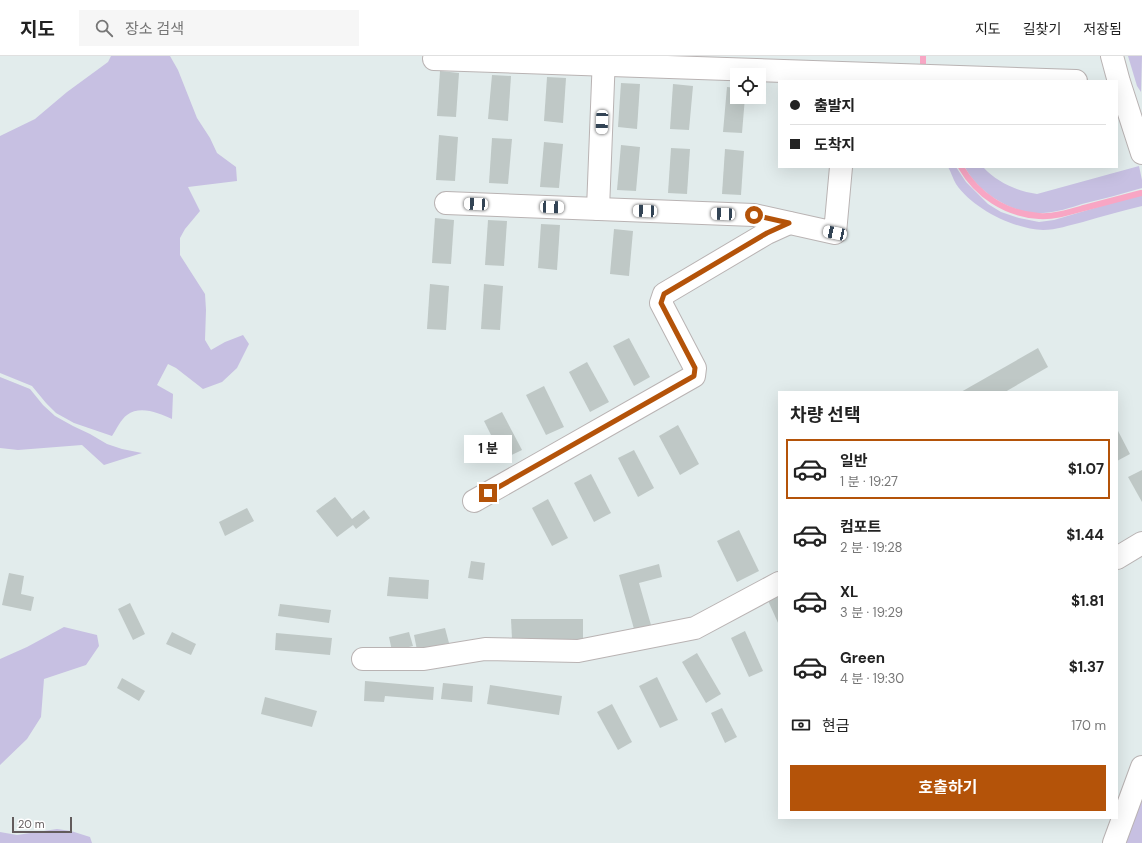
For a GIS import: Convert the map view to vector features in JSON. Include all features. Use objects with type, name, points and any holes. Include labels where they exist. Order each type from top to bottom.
[{"type":"street","points":[[1112,56],[1118,80]]},
{"type":"street","points":[[434,58],[604,60],[1055,80]]},
{"type":"street","points":[[598,209],[604,60]]},
{"type":"street","points":[[1118,82],[1142,153]]},
{"type":"street","points":[[446,203],[754,215],[835,233],[841,168]]},
{"type":"street","points":[[474,501],[694,376],[695,368],[661,303],[664,294],[767,233],[789,223]]},
{"type":"street","points":[[1118,557],[1142,543]]},
{"type":"street","points":[[363,659],[424,659],[485,649],[578,651],[695,628],[778,584]]},
{"type":"street","points":[[1114,843],[1142,766]]},
{"type":"shaded area","points":[[111,56],[170,56],[178,70],[197,118],[210,138],[217,153],[236,167],[237,181],[188,187],[200,211],[185,229],[180,238],[180,255],[205,294],[205,340],[211,350],[225,342],[243,335],[249,344],[237,368],[222,382],[203,389],[176,368],[168,364],[157,385],[173,394],[172,419],[150,411],[144,410],[132,412],[123,419],[112,436],[74,423],[56,413],[32,386],[0,373],[0,136],[35,119],[67,92],[108,62]]},
{"type":"shaded area","points":[[1128,56],[1142,56],[1141,92],[1137,86]]},
{"type":"shaded area","points":[[1139,166],[1142,180],[1142,188],[1063,210],[1032,213],[1009,206],[988,194],[971,177],[966,168],[984,168],[1001,182],[1022,191],[1037,194]]},
{"type":"shaded area","points":[[948,168],[957,168],[966,182],[988,204],[1001,212],[1019,218],[1039,222],[1054,220],[1142,194],[1142,206],[1058,228],[1048,230],[1032,229],[1007,222],[983,209],[963,193],[956,184]]},
{"type":"shaded area","points":[[0,377],[30,389],[43,405],[55,416],[73,426],[107,444],[142,453],[104,465],[82,445],[18,450],[0,448]]},
{"type":"shaded area","points":[[64,627],[97,635],[99,646],[86,665],[44,679],[41,717],[27,739],[0,765],[0,659],[27,647]]},
{"type":"shaded area","points":[[1142,791],[1142,843],[1123,843]]},
{"type":"shaded area","points":[[57,829],[71,831],[90,837],[92,843],[0,843],[0,832],[17,835]]},
{"type":"building","points":[[440,71],[459,73],[456,117],[437,116]]},
{"type":"building","points":[[492,75],[511,76],[508,121],[488,119]]},
{"type":"building","points":[[547,77],[566,78],[563,123],[544,121]]},
{"type":"building","points":[[621,83],[640,84],[637,129],[618,127]]},
{"type":"building","points":[[673,84],[693,86],[689,130],[670,129]]},
{"type":"building","points":[[727,87],[730,87],[730,104],[744,104],[742,133],[723,132]]},
{"type":"building","points":[[439,135],[458,137],[455,181],[436,180]]},
{"type":"building","points":[[492,138],[512,139],[508,184],[489,183]]},
{"type":"building","points":[[544,142],[563,144],[559,188],[540,187]]},
{"type":"building","points":[[621,145],[640,147],[636,191],[617,190]]},
{"type":"building","points":[[671,148],[690,149],[687,194],[668,193]]},
{"type":"building","points":[[725,149],[744,151],[741,195],[722,194]]},
{"type":"building","points":[[435,218],[454,220],[451,264],[432,263]]},
{"type":"building","points":[[488,220],[507,221],[504,266],[485,265]]},
{"type":"building","points":[[541,224],[560,225],[557,270],[538,268]]},
{"type":"building","points":[[614,229],[633,231],[629,276],[610,274]]},
{"type":"building","points":[[430,284],[449,286],[446,330],[427,329]]},
{"type":"building","points":[[484,284],[503,286],[500,330],[481,329]]},
{"type":"building","points":[[629,338],[650,377],[634,386],[613,346]]},
{"type":"building","points":[[1038,348],[1048,367],[1007,391],[963,391]]},
{"type":"building","points":[[587,362],[609,402],[590,412],[569,372]]},
{"type":"building","points":[[544,386],[564,427],[546,435],[526,395]]},
{"type":"building","points":[[502,412],[522,450],[503,459],[484,421]]},
{"type":"building","points":[[678,425],[699,464],[680,475],[659,436]]},
{"type":"building","points":[[1118,431],[1130,454],[1118,460]]},
{"type":"building","points":[[634,450],[654,488],[638,497],[618,458]]},
{"type":"building","points":[[1142,470],[1142,502],[1128,477]]},
{"type":"building","points":[[591,474],[611,513],[594,522],[574,483]]},
{"type":"building","points":[[335,497],[352,519],[364,510],[370,518],[356,529],[353,525],[337,537],[316,511]]},
{"type":"building","points":[[548,499],[568,538],[552,546],[532,508]]},
{"type":"building","points":[[247,508],[254,521],[225,536],[219,522]]},
{"type":"building","points":[[739,530],[759,571],[737,582],[717,541]]},
{"type":"building","points":[[471,561],[485,563],[483,580],[468,578]]},
{"type":"building","points":[[659,564],[662,577],[639,583],[651,625],[634,629],[619,575]]},
{"type":"building","points":[[9,573],[24,576],[21,594],[34,597],[31,611],[2,605]]},
{"type":"building","points":[[389,577],[429,580],[428,599],[387,596]]},
{"type":"building","points":[[778,589],[778,623],[765,594]]},
{"type":"building","points":[[130,603],[145,634],[133,640],[118,609]]},
{"type":"building","points":[[280,604],[331,610],[329,623],[278,616]]},
{"type":"building","points":[[511,619],[583,619],[583,639],[512,639]]},
{"type":"building","points":[[445,628],[449,643],[417,650],[414,635]]},
{"type":"building","points":[[745,631],[763,671],[749,677],[731,638]]},
{"type":"building","points":[[172,632],[196,644],[191,655],[166,644]]},
{"type":"building","points":[[409,632],[413,646],[392,651],[389,637]]},
{"type":"building","points":[[276,633],[332,638],[330,655],[275,650]]},
{"type":"building","points":[[697,653],[721,694],[706,703],[682,662]]},
{"type":"building","points":[[657,677],[678,720],[660,728],[639,686]]},
{"type":"building","points":[[122,678],[145,691],[139,701],[117,688]]},
{"type":"building","points":[[365,681],[434,687],[433,700],[385,696],[384,702],[364,701]]},
{"type":"building","points":[[443,683],[473,686],[472,702],[441,699]]},
{"type":"building","points":[[490,685],[562,696],[559,715],[487,704]]},
{"type":"building","points":[[265,697],[317,711],[312,727],[261,714]]},
{"type":"building","points":[[612,704],[632,742],[618,750],[597,712]]},
{"type":"building","points":[[722,708],[737,737],[725,743],[711,713]]},
{"type":"waterway","points":[[923,56],[923,68]]},
{"type":"waterway","points":[[962,168],[975,186],[994,201],[1015,211],[1039,216],[1068,213],[1141,193]]},
{"type":"route","points":[[488,493],[694,376],[695,368],[661,303],[664,294],[767,233],[789,223],[754,215]]}]
